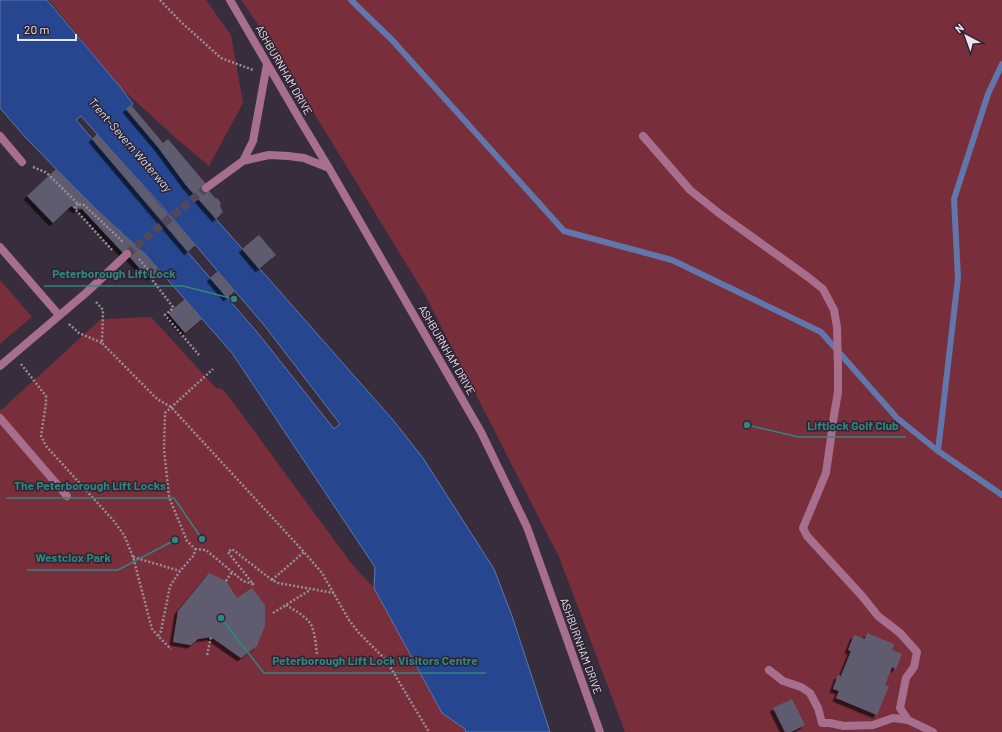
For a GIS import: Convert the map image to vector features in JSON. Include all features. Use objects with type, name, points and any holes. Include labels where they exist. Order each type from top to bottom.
[{"type":"street","name":"ASHBURNHAM DRIVE","points":[[230,0],[329,168],[481,432],[527,527],[600,732]]},
{"type":"street","points":[[243,162],[252,141],[267,64]]},
{"type":"street","points":[[0,136],[22,162]]},
{"type":"street","points":[[643,136],[690,190],[720,214],[823,289],[834,310],[837,327],[838,392],[826,473],[803,528],[807,536],[862,596],[878,616],[900,633],[917,652],[914,668],[906,678],[900,708],[908,720]]},
{"type":"street","points":[[206,188],[243,162],[270,155],[304,158],[329,168]]},
{"type":"street","points":[[0,247],[60,315]]},
{"type":"street","points":[[0,366],[87,292],[127,254]]},
{"type":"street","points":[[0,418],[67,496]]},
{"type":"street","points":[[769,670],[783,681],[801,687],[810,693],[818,708],[822,723],[844,726],[873,725],[893,718],[908,720],[933,732]]},
{"type":"path","points":[[160,0],[181,22],[222,58],[265,74]]},
{"type":"path","points":[[22,162],[45,172],[78,204],[84,205],[123,242]]},
{"type":"path","points":[[78,204],[75,206],[75,209],[115,254]]},
{"type":"path","points":[[139,258],[153,276]]},
{"type":"path","points":[[150,277],[172,307],[172,309],[164,315],[199,355]]},
{"type":"path","points":[[87,292],[103,310],[102,343]]},
{"type":"path","points":[[60,315],[79,333],[102,343],[157,399],[171,407],[304,552],[322,573],[349,620],[359,633],[386,660],[429,732]]},
{"type":"path","points":[[13,354],[46,396],[41,436],[46,446],[113,520],[124,535],[133,557],[152,629],[171,649]]},
{"type":"path","points":[[213,369],[165,413],[164,449],[169,497],[187,541],[195,549],[206,550],[243,581],[253,584],[228,552],[232,549],[278,584],[334,594]]},
{"type":"path","points":[[158,636],[161,631],[170,586],[194,556],[195,549]]},
{"type":"path","points":[[272,580],[304,552]]},
{"type":"path","points":[[133,557],[180,572]]},
{"type":"path","points":[[226,581],[232,572]]},
{"type":"path","points":[[273,613],[311,590]]},
{"type":"path","points":[[286,605],[301,615],[310,624],[315,638],[317,655]]},
{"type":"path","points":[[207,655],[211,637]]},
{"type":"shaded area","points":[[49,0],[206,0],[231,35],[243,103],[209,166],[121,88]]},
{"type":"shaded area","points":[[241,0],[1002,0],[1002,732],[625,732],[559,557],[424,293],[273,46]]},
{"type":"shaded area","points":[[0,280],[32,317],[0,344]]},
{"type":"shaded area","points":[[151,317],[216,388],[222,389],[227,394],[351,563],[374,588],[442,713],[465,729],[466,732],[0,732],[0,411],[101,319]]},
{"type":"water","name":"Trent–Severn Waterway","points":[[0,0],[47,0],[121,88],[133,104],[126,110],[158,147],[186,185],[393,420],[423,458],[494,569],[512,616],[550,732],[466,732],[465,729],[442,713],[374,588],[375,567],[232,353],[146,255],[67,180],[26,138],[0,108]],"holes":[[[81,116],[161,205],[264,325],[340,424],[334,429],[257,332],[76,120]]]},
{"type":"building","points":[[131,105],[163,143],[168,139],[206,184],[204,185],[221,203],[220,207],[223,212],[216,219],[186,185],[158,147],[126,109]]},
{"type":"building","points":[[97,134],[195,245],[188,252],[92,139]]},
{"type":"building","points":[[56,169],[158,268],[156,270],[158,271],[152,277],[147,275],[145,276],[126,253],[124,254],[81,208],[80,210],[79,208],[77,210],[71,206],[53,223],[27,196]]},
{"type":"building","points":[[259,235],[276,255],[259,269],[242,249]]},
{"type":"building","points":[[218,271],[235,291],[227,298],[210,278]]},
{"type":"building","points":[[185,299],[202,319],[185,333],[168,313]]},
{"type":"building","points":[[209,573],[226,581],[237,598],[252,588],[265,605],[265,626],[257,646],[241,658],[211,637],[198,639],[191,645],[173,642],[178,611]]},
{"type":"building","points":[[867,633],[894,644],[892,650],[902,654],[896,669],[892,667],[885,685],[889,686],[877,715],[836,698],[839,691],[833,689],[838,675],[841,676],[851,651],[848,650],[854,635],[865,639]]},
{"type":"building","points":[[792,699],[805,725],[791,732],[785,732],[773,708]]},
{"type":"waterway","points":[[351,0],[393,41],[564,231],[672,260],[821,332],[897,418],[938,451],[1002,495]]},
{"type":"waterway","points":[[938,451],[958,278],[954,199],[988,94],[1002,64]]},
{"type":"tunnel","points":[[127,254],[206,188]]},
{"type":"place","name":"Peterborough Lift Lock","points":[[234,299]]},
{"type":"place","name":"Liftlock Golf Club","points":[[747,425]]},
{"type":"place","name":"The Peterborough Lift Locks","points":[[202,539]]},
{"type":"place","name":"Westclox Park","points":[[175,540]]},
{"type":"place","name":"Peterborough Lift Lock Visitors Centre","points":[[221,618]]}]
